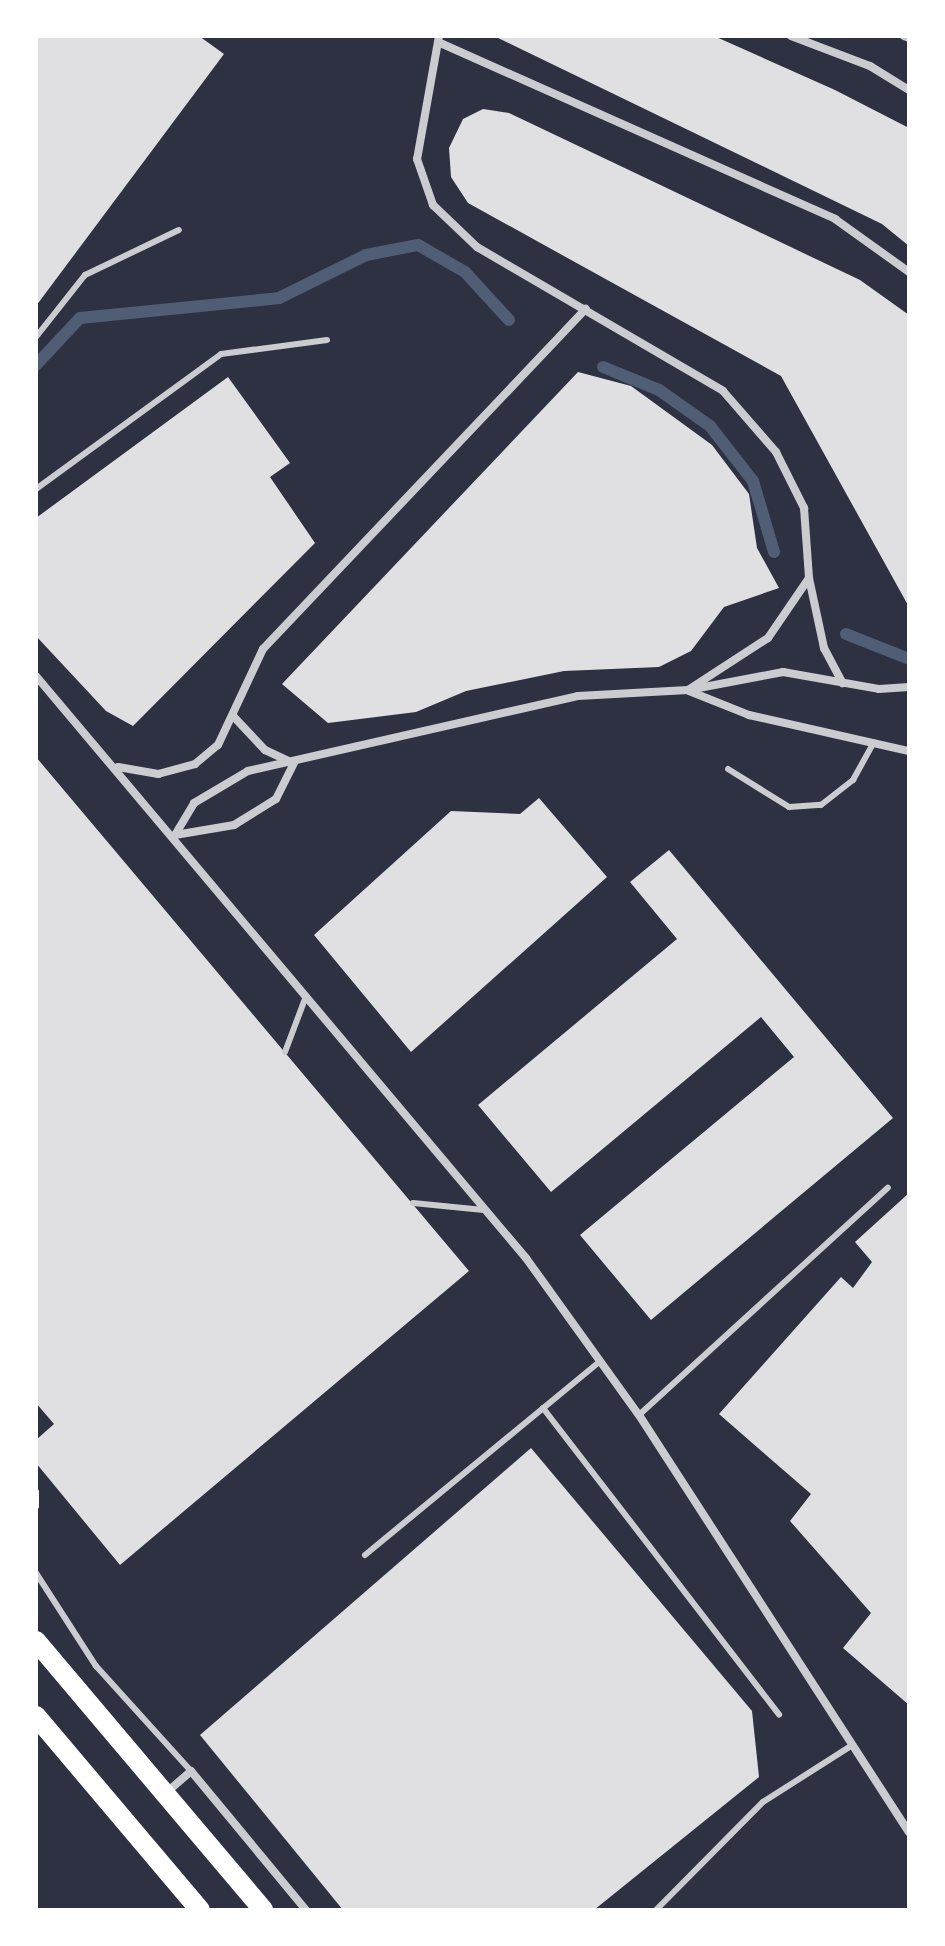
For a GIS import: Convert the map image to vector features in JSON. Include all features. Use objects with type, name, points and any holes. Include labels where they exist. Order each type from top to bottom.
[{"type":"main road","points":[[36,1641],[263,1910]]},
{"type":"main road","points":[[36,1716],[200,1910]]},
{"type":"street","points":[[791,36],[870,66],[909,90]]},
{"type":"street","points":[[843,683],[824,648],[809,578],[804,508],[776,452],[723,391],[477,247],[433,205],[417,159],[438,39],[835,219],[909,272]]},
{"type":"street","points":[[117,767],[158,774],[195,764],[234,717],[263,649],[586,309]]},
{"type":"street","points":[[688,690],[768,638],[809,578]]},
{"type":"street","points":[[175,835],[194,803],[248,771],[578,696],[688,690],[783,672],[843,683],[909,687]]},
{"type":"street","points":[[36,676],[175,835],[486,1210],[639,1415],[909,1832]]},
{"type":"street","points":[[688,690],[749,715],[909,751]]},
{"type":"street","points":[[234,717],[265,750],[294,763]]},
{"type":"street","points":[[175,835],[234,825],[276,799],[294,763]]},
{"type":"street","points":[[166,1793],[191,1771],[306,1910]]},
{"type":"lane","points":[[36,337],[85,275],[179,230]]},
{"type":"lane","points":[[36,489],[221,354],[327,340]]},
{"type":"lane","points":[[728,769],[789,807],[821,805],[853,780],[874,742]]},
{"type":"lane","points":[[285,1052],[304,1016],[306,992]]},
{"type":"lane","points":[[639,1415],[888,1188]]},
{"type":"lane","points":[[413,1203],[486,1210]]},
{"type":"lane","points":[[365,1555],[600,1361]]},
{"type":"lane","points":[[543,1408],[779,1715]]},
{"type":"lane","points":[[36,1573],[96,1666],[191,1771]]},
{"type":"lane","points":[[656,1910],[763,1802],[851,1746]]},
{"type":"path","points":[[36,1491],[42,1502],[36,1506]]},
{"type":"building","points":[[36,36],[199,36],[224,54],[36,306]]},
{"type":"building","points":[[494,36],[714,36],[835,90],[909,128],[909,246],[882,224]]},
{"type":"building","points":[[483,109],[509,113],[860,280],[909,315],[909,607],[781,376],[468,203],[451,177],[449,148],[463,119]]},
{"type":"building","points":[[578,372],[631,386],[712,445],[749,494],[757,548],[779,588],[724,607],[691,651],[659,667],[564,671],[466,691],[416,712],[328,723],[282,684]]},
{"type":"building","points":[[228,377],[290,463],[270,477],[315,543],[133,726],[106,711],[36,636],[36,518]]},
{"type":"building","points":[[36,757],[469,1271],[120,1565],[36,1463],[36,1440],[54,1424],[36,1403]]},
{"type":"building","points":[[539,798],[607,877],[411,1052],[314,935],[451,811],[520,814]]},
{"type":"building","points":[[669,850],[893,1118],[651,1320],[580,1235],[794,1057],[761,1017],[551,1192],[478,1105],[677,939],[630,882]]},
{"type":"building","points":[[909,1193],[909,1705],[843,1648],[871,1613],[790,1521],[811,1494],[719,1414],[841,1277],[853,1288],[872,1262],[855,1242]]},
{"type":"building","points":[[531,1448],[752,1711],[759,1777],[594,1910],[343,1910],[200,1735]]},
{"type":"waterway","points":[[36,365],[80,318],[279,298],[366,255],[418,245],[465,272],[509,320]]},
{"type":"waterway","points":[[603,367],[659,390],[710,426],[753,481],[774,552]]},
{"type":"waterway","points":[[846,634],[909,659]]}]
